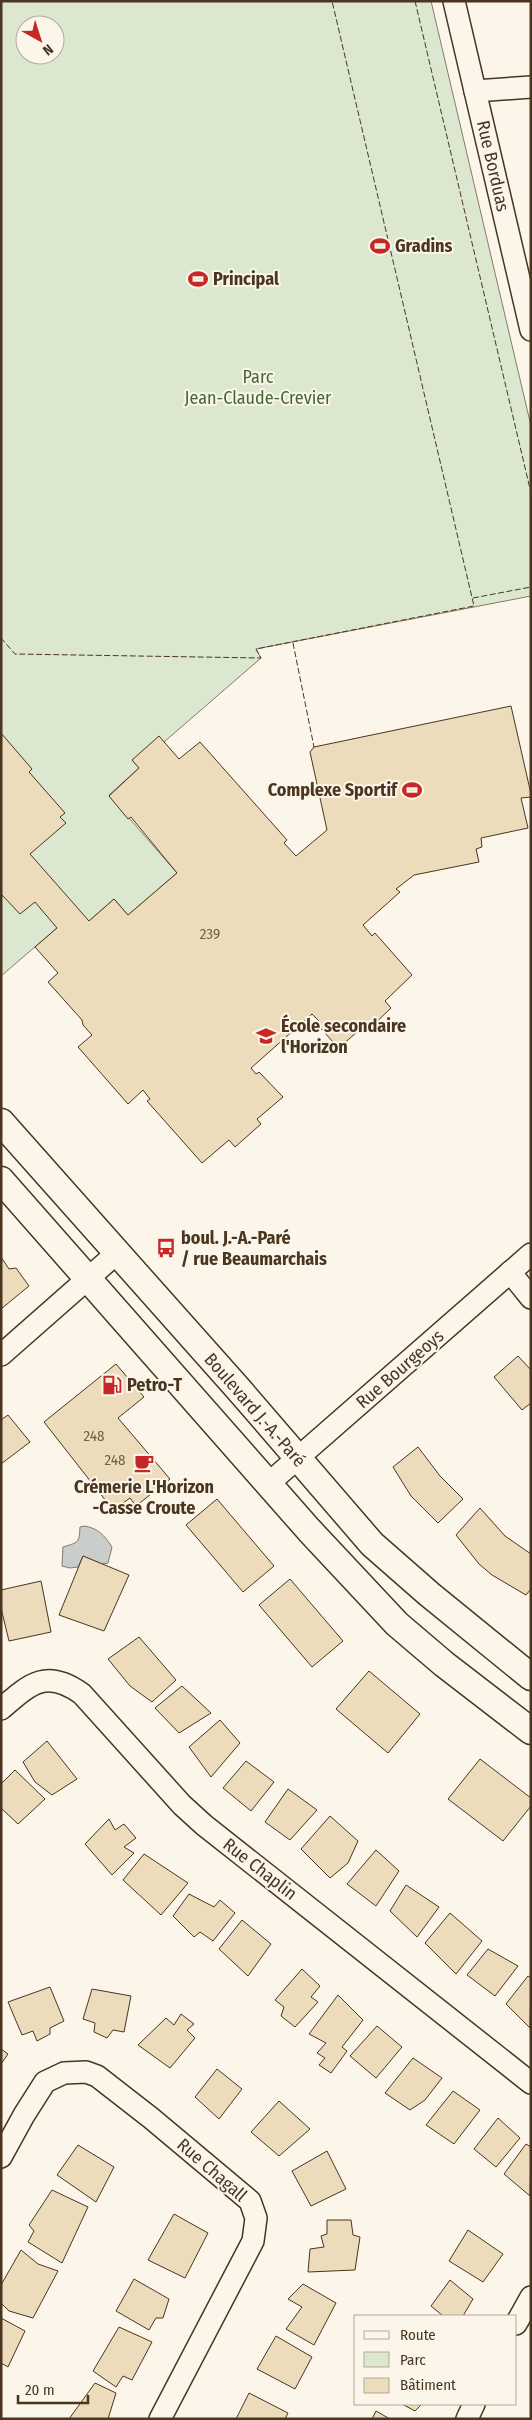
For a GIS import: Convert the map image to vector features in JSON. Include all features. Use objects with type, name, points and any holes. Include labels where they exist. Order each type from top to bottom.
[{"type":"street","name":"Rue Borduas","points":[[454,1],[531,330]]},
{"type":"street","points":[[475,91],[531,87]]},
{"type":"street","name":"Boulevard J.-A.-Paré","points":[[1,1122],[372,1544],[428,1594],[531,1677]]},
{"type":"street","points":[[1,1180],[268,1484],[397,1624],[444,1664],[531,1731]]},
{"type":"street","points":[[1,1354],[117,1253]]},
{"type":"street","name":"Rue Bourgeoys","points":[[268,1484],[531,1254]]},
{"type":"street","points":[[510,1272],[531,1298]]},
{"type":"street","name":"Rue Chaplin","points":[[1,1709],[23,1690],[40,1680],[50,1679],[72,1687],[82,1694],[182,1805],[204,1825],[531,2083]]},
{"type":"street","name":"Rue Chagall","points":[[1,2157],[45,2082],[64,2073],[86,2072],[97,2076],[151,2118],[250,2201],[257,2223],[252,2241],[160,2419]]},
{"type":"street","points":[[517,2322],[531,2297]]},
{"type":"street","points":[[467,2419],[474,2405]]},
{"type":"green space","name":"Parc Jean-Claude-Crevier","points":[[1,1],[431,1],[531,426],[531,596],[256,649],[261,658],[164,742],[159,737],[133,761],[139,768],[109,795],[177,873],[128,915],[114,899],[89,921],[78,910],[1,976]]},
{"type":"shaded area","points":[[85,1526],[101,1533],[112,1547],[108,1563],[102,1564],[83,1556],[78,1567],[62,1566],[63,1547],[77,1541],[80,1527]]},
{"type":"building","points":[[511,706],[531,794],[531,797],[521,798],[528,828],[481,838],[482,847],[476,849],[479,862],[414,875],[396,889],[400,892],[363,925],[372,936],[375,933],[412,975],[385,1001],[391,1008],[367,1031],[363,1027],[342,1045],[346,1049],[342,1052],[316,1023],[319,1021],[312,1014],[251,1068],[256,1074],[259,1072],[283,1097],[257,1119],[261,1124],[235,1147],[229,1140],[202,1163],[147,1101],[150,1099],[143,1090],[128,1104],[78,1047],[92,1035],[83,1025],[82,1020],[48,982],[58,973],[35,947],[57,928],[35,902],[20,914],[1,894],[1,733],[32,769],[29,772],[65,813],[60,817],[66,823],[30,854],[89,921],[114,899],[128,915],[177,873],[131,817],[128,819],[109,796],[139,768],[132,760],[159,736],[179,759],[200,742],[287,840],[284,843],[296,856],[327,830],[310,752],[314,747]]},
{"type":"building","points":[[1,1257],[9,1269],[16,1268],[29,1286],[1,1309]]},
{"type":"building","points":[[518,1356],[531,1370],[531,1403],[522,1410],[494,1377]]},
{"type":"building","points":[[116,1364],[144,1397],[118,1418],[170,1479],[136,1506],[130,1498],[113,1510],[44,1422]]},
{"type":"building","points":[[8,1415],[30,1442],[1,1464],[1,1420]]},
{"type":"building","points":[[418,1447],[440,1476],[463,1499],[438,1523],[411,1496],[393,1467]]},
{"type":"building","points":[[217,1499],[274,1566],[243,1592],[186,1525]]},
{"type":"building","points":[[480,1508],[505,1536],[531,1554],[531,1589],[526,1595],[492,1575],[479,1564],[456,1535]]},
{"type":"building","points":[[83,1556],[129,1575],[104,1631],[59,1615]]},
{"type":"building","points":[[290,1579],[343,1641],[312,1667],[259,1605]]},
{"type":"building","points":[[41,1581],[51,1632],[9,1641],[1,1608],[1,1590]]},
{"type":"building","points":[[139,1637],[176,1680],[152,1702],[130,1686],[108,1659]]},
{"type":"building","points":[[369,1671],[420,1714],[388,1753],[336,1709]]},
{"type":"building","points":[[182,1686],[211,1713],[179,1733],[155,1708]]},
{"type":"building","points":[[220,1720],[240,1743],[211,1777],[189,1747]]},
{"type":"building","points":[[47,1741],[77,1779],[52,1795],[35,1782],[23,1762]]},
{"type":"building","points":[[480,1759],[531,1798],[531,1806],[503,1841],[448,1799]]},
{"type":"building","points":[[246,1761],[274,1782],[251,1811],[223,1788]]},
{"type":"building","points":[[15,1770],[45,1799],[18,1824],[1,1808],[1,1784]]},
{"type":"building","points":[[288,1789],[317,1810],[290,1840],[265,1822]]},
{"type":"building","points":[[330,1816],[358,1841],[348,1863],[330,1878],[301,1849]]},
{"type":"building","points":[[109,1819],[115,1830],[124,1824],[136,1838],[124,1847],[134,1853],[112,1875],[85,1844]]},
{"type":"building","points":[[376,1850],[399,1871],[376,1906],[347,1884]]},
{"type":"building","points":[[144,1854],[188,1883],[161,1915],[123,1880]]},
{"type":"building","points":[[406,1885],[439,1907],[417,1937],[390,1911]]},
{"type":"building","points":[[189,1894],[214,1907],[220,1900],[235,1913],[213,1941],[200,1932],[194,1937],[173,1916]]},
{"type":"building","points":[[450,1913],[482,1941],[456,1974],[425,1943]]},
{"type":"building","points":[[242,1920],[271,1944],[248,1976],[219,1949]]},
{"type":"building","points":[[488,1949],[518,1966],[495,1996],[467,1975]]},
{"type":"building","points":[[302,1969],[320,1986],[311,1997],[318,2002],[295,2027],[281,2016],[284,2007],[275,2000]]},
{"type":"building","points":[[528,1976],[531,1978],[530,2028],[506,2004]]},
{"type":"building","points":[[50,1987],[64,2021],[50,2028],[50,2034],[37,2041],[33,2031],[22,2035],[8,2002]]},
{"type":"building","points":[[92,1989],[131,1996],[124,2032],[113,2030],[107,2038],[94,2032],[95,2023],[83,2019]]},
{"type":"building","points":[[338,1995],[363,2020],[342,2047],[347,2051],[331,2073],[319,2065],[325,2058],[317,2053],[326,2043],[309,2034]]},
{"type":"building","points":[[181,2014],[194,2024],[187,2030],[195,2038],[170,2068],[138,2045],[166,2018],[174,2025]]},
{"type":"building","points":[[377,2026],[402,2047],[376,2078],[350,2056]]},
{"type":"building","points":[[1,2049],[8,2054],[1,2064]]},
{"type":"building","points":[[413,2058],[442,2078],[425,2100],[410,2110],[385,2093]]},
{"type":"building","points":[[217,2069],[242,2089],[219,2119],[195,2097]]},
{"type":"building","points":[[453,2091],[480,2110],[454,2144],[426,2125]]},
{"type":"building","points":[[279,2101],[310,2129],[279,2156],[251,2132]]},
{"type":"building","points":[[498,2118],[520,2138],[496,2167],[474,2149]]},
{"type":"building","points":[[526,2144],[531,2147],[530,2196],[504,2174]]},
{"type":"building","points":[[78,2145],[114,2167],[96,2202],[57,2175]]},
{"type":"building","points":[[327,2151],[346,2189],[311,2206],[292,2171]]},
{"type":"building","points":[[52,2190],[88,2207],[62,2263],[28,2242],[34,2231],[29,2225]]},
{"type":"building","points":[[174,2214],[208,2233],[185,2278],[148,2260]]},
{"type":"building","points":[[327,2220],[351,2220],[353,2235],[360,2237],[355,2270],[308,2272],[310,2249],[324,2247],[321,2236],[327,2234]]},
{"type":"building","points":[[468,2230],[503,2254],[483,2282],[449,2261]]},
{"type":"building","points":[[21,2250],[38,2264],[58,2271],[33,2318],[9,2311],[1,2303],[1,2285]]},
{"type":"building","points":[[134,2279],[169,2299],[163,2318],[156,2318],[149,2330],[116,2311]]},
{"type":"building","points":[[450,2280],[473,2299],[464,2315],[442,2315],[431,2306]]},
{"type":"building","points":[[303,2284],[336,2303],[314,2345],[286,2329],[302,2307],[288,2299]]},
{"type":"building","points":[[1,2318],[25,2331],[8,2367],[1,2363]]},
{"type":"building","points":[[119,2327],[152,2342],[132,2380],[123,2376],[116,2387],[93,2371]]},
{"type":"building","points":[[276,2336],[312,2357],[295,2389],[257,2369]]},
{"type":"building","points":[[95,2383],[116,2393],[108,2419],[69,2419]]},
{"type":"building","points":[[249,2393],[288,2413],[285,2419],[236,2419]]},
{"type":"building","points":[[404,2405],[421,2405],[415,2411]]},
{"type":"building","points":[[376,2411],[390,2419],[372,2419]]},
{"type":"fence","points":[[1,638],[15,654],[261,658],[256,649],[474,606],[332,1]]},
{"type":"fence","points":[[415,1],[531,493]]},
{"type":"fence","points":[[473,598],[531,587]]},
{"type":"fence","points":[[293,643],[314,747]]},
{"type":"place","name":"Gradins","points":[[380,246]]},
{"type":"place","name":"Principal","points":[[198,279]]},
{"type":"place","name":"Complexe Sportif","points":[[412,790]]},
{"type":"place","name":"École secondaire l'Horizon","points":[[266,1036]]},
{"type":"place","name":"boul. J.-A.-Paré / rue Beaumarchais","points":[[166,1248]]},
{"type":"place","name":"Petro-T","points":[[112,1385]]},
{"type":"place","name":"Crémerie L'Horizon -Casse Croute","points":[[144,1463]]}]
